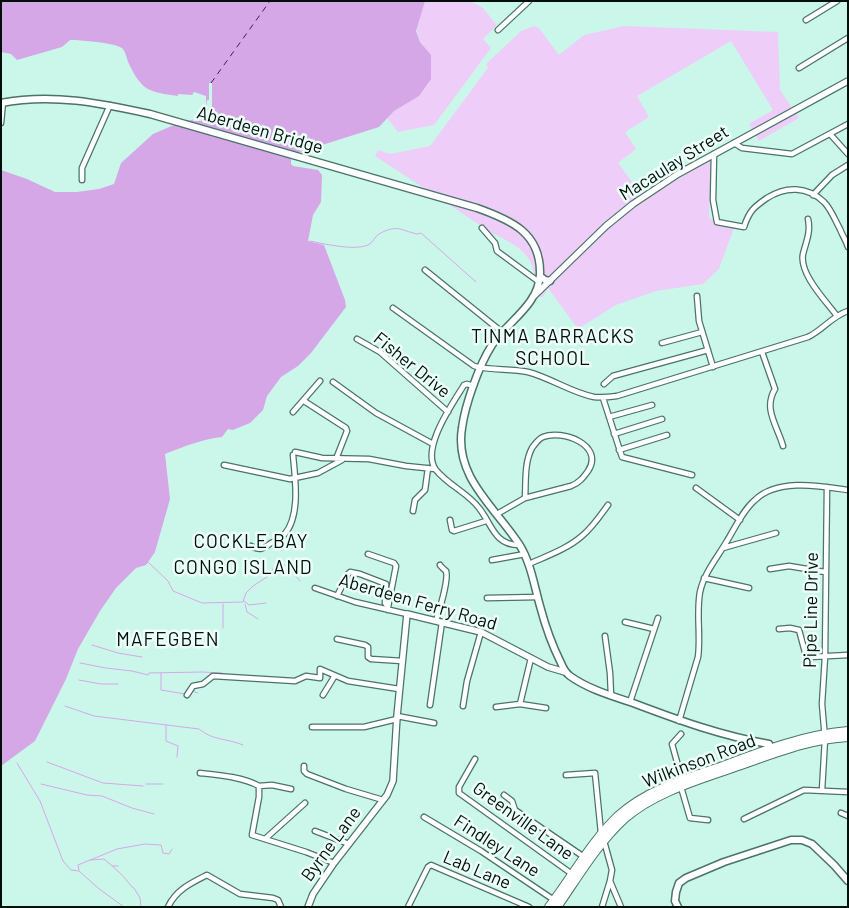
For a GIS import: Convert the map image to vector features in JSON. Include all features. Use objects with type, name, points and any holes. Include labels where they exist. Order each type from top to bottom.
[{"type":"main road","name":"Aberdeen Bridge","points":[[2,103],[48,99],[78,100],[110,105],[150,114],[477,208],[500,216],[522,229],[535,245],[539,260],[540,279]]},
{"type":"main road","points":[[550,281],[540,279],[535,295],[502,332],[477,367],[474,386],[462,427],[461,452],[468,475],[525,554],[546,625],[565,672],[611,695],[679,721],[713,732],[760,742],[769,751]]},
{"type":"main road","name":"Wilkinson Road","points":[[769,751],[781,745],[848,731]]},
{"type":"main road","name":"Wilkinson Road","points":[[556,905],[572,874],[602,837],[641,807],[682,784],[769,751],[825,736],[848,737]]},
{"type":"main road","name":"Wilkinson Road","points":[[556,905],[602,837]]},
{"type":"main road","points":[[678,907],[675,901],[676,892],[679,883],[686,878],[724,862],[791,840],[802,840],[812,844],[848,881]]},
{"type":"street","points":[[498,30],[529,1]]},
{"type":"street","points":[[806,20],[837,1]]},
{"type":"street","points":[[799,68],[848,38]]},
{"type":"street","name":"Macaulay Street","points":[[535,295],[599,232],[633,204],[714,154],[848,81]]},
{"type":"street","points":[[1,123],[2,103]]},
{"type":"street","points":[[82,180],[82,168],[110,105]]},
{"type":"street","points":[[734,143],[742,148],[788,155],[845,125]]},
{"type":"street","points":[[830,134],[848,154]]},
{"type":"street","points":[[714,154],[714,200],[716,220],[720,224],[744,227],[752,210],[776,192],[795,188],[804,190],[823,201],[828,207],[848,247]]},
{"type":"street","points":[[813,195],[832,175],[848,165]]},
{"type":"street","points":[[808,219],[809,230],[802,257],[805,272],[837,316]]},
{"type":"street","points":[[482,228],[495,243],[498,251],[540,279]]},
{"type":"street","points":[[425,270],[502,332]]},
{"type":"street","points":[[697,296],[699,321],[712,367]]},
{"type":"street","points":[[393,308],[477,367],[504,368],[526,372],[546,377],[586,395],[603,398],[617,396],[808,337],[818,332],[837,316],[848,311]]},
{"type":"street","points":[[662,343],[702,332]]},
{"type":"street","name":"Fisher Drive","points":[[358,339],[380,352],[448,412]]},
{"type":"street","points":[[604,384],[612,376],[708,350]]},
{"type":"street","points":[[762,352],[775,389],[770,398],[769,409],[783,446]]},
{"type":"street","points":[[293,412],[320,381]]},
{"type":"street","points":[[333,382],[376,413],[433,444]]},
{"type":"street","points":[[435,469],[432,459],[433,444],[448,412],[464,385],[474,386]]},
{"type":"street","points":[[603,398],[622,457],[692,475]]},
{"type":"street","points":[[304,401],[346,428],[347,431],[336,459]]},
{"type":"street","points":[[609,417],[652,404]]},
{"type":"street","points":[[614,434],[662,419]]},
{"type":"street","points":[[497,514],[525,498],[578,483],[591,466],[593,455],[591,451],[582,443],[564,437],[550,435],[537,441],[530,453],[525,498]]},
{"type":"street","points":[[619,450],[667,435]]},
{"type":"street","points":[[251,546],[262,550],[284,535],[293,514],[296,479],[294,454],[336,459],[369,459],[435,469],[477,505],[486,521],[498,536],[508,544],[519,545]]},
{"type":"street","points":[[224,465],[290,480],[318,472],[343,459]]},
{"type":"street","points":[[412,511],[413,503],[424,490],[428,468]]},
{"type":"street","points":[[679,721],[698,657],[699,606],[704,578],[754,500],[766,492],[796,485],[848,490]]},
{"type":"street","name":"Pipe Line Drive","points":[[822,790],[825,736],[822,704],[825,657],[827,487]]},
{"type":"street","points":[[696,488],[740,520]]},
{"type":"street","points":[[529,564],[559,550],[582,536],[608,505]]},
{"type":"street","points":[[450,520],[452,531],[486,521]]},
{"type":"street","points":[[722,548],[776,533]]},
{"type":"street","points":[[368,554],[396,566],[388,608]]},
{"type":"street","points":[[492,560],[525,554]]},
{"type":"street","points":[[430,705],[446,575],[445,570],[440,565]]},
{"type":"street","points":[[770,569],[789,566],[825,572]]},
{"type":"street","points":[[337,596],[348,574],[354,572],[386,584],[385,603],[388,608]]},
{"type":"street","points":[[704,578],[749,588]]},
{"type":"street","name":"Aberdeen Ferry Road","points":[[315,588],[337,596],[481,632],[553,670],[565,672]]},
{"type":"street","points":[[487,598],[538,597]]},
{"type":"street","name":"Byrne Lane","points":[[308,907],[313,894],[334,863],[391,788],[394,781],[399,689],[408,614]]},
{"type":"street","points":[[630,702],[658,618]]},
{"type":"street","points":[[625,622],[654,629]]},
{"type":"street","points":[[779,629],[790,628],[798,630],[806,656],[848,655]]},
{"type":"street","points":[[464,706],[467,681],[481,632]]},
{"type":"street","points":[[605,636],[611,695]]},
{"type":"street","points":[[337,639],[365,645],[368,647],[368,657],[371,659],[402,661]]},
{"type":"street","points":[[520,704],[531,658]]},
{"type":"street","points":[[187,695],[193,686],[203,684],[213,676],[295,681],[306,676],[320,678],[320,669],[334,676],[360,684],[399,689]]},
{"type":"street","points":[[323,695],[334,676]]},
{"type":"street","points":[[496,707],[520,704],[546,708]]},
{"type":"street","points":[[312,727],[364,727],[397,717],[434,723]]},
{"type":"street","points":[[681,734],[672,744],[690,818],[708,820]]},
{"type":"street","name":"Greenville Lane","points":[[476,759],[458,791],[517,836],[572,874]]},
{"type":"street","name":"Byrne Lane","points":[[304,766],[304,771],[307,774],[382,800]]},
{"type":"street","points":[[200,773],[232,778],[259,786],[272,785],[291,789]]},
{"type":"street","points":[[566,775],[595,773],[602,837],[612,870],[602,907]]},
{"type":"street","points":[[259,786],[259,797],[252,836],[306,852],[334,863]]},
{"type":"street","points":[[744,819],[804,790],[848,792]]},
{"type":"street","points":[[504,795],[512,801],[516,810],[584,858]]},
{"type":"street","points":[[265,839],[305,803]]},
{"type":"street","points":[[841,814],[848,816]]},
{"type":"street","name":"Findley Lane","points":[[424,817],[481,851],[556,905]]},
{"type":"street","points":[[315,831],[349,844]]},
{"type":"street","name":"Lab Lane","points":[[408,907],[428,867],[431,865],[528,907]]},
{"type":"street","points":[[168,907],[180,890],[207,875],[240,894],[278,900],[282,907]]},
{"type":"street","points":[[610,881],[621,907]]},
{"type":"shaded area","points":[[1,1],[425,1],[416,31],[420,42],[431,55],[431,79],[419,96],[394,111],[379,127],[300,152],[291,159],[293,166],[318,170],[322,175],[321,202],[313,215],[308,241],[324,245],[346,307],[311,353],[298,366],[281,377],[267,396],[263,410],[250,423],[233,430],[228,429],[222,437],[200,441],[165,454],[170,499],[155,552],[146,565],[136,568],[116,588],[100,611],[78,649],[66,679],[35,741],[1,766],[1,170],[55,192],[77,192],[99,189],[114,184],[121,163],[153,134],[181,122],[202,118],[206,108],[206,96],[194,92],[192,95],[178,94],[178,96],[148,89],[138,80],[123,49],[107,44],[70,40],[62,47],[17,60],[11,54],[1,52]]},
{"type":"shaded area","points":[[425,1],[469,1],[482,7],[497,25],[483,39],[491,48],[434,125],[398,132],[387,118],[394,111],[419,96],[426,49],[421,43],[417,26]]},
{"type":"shaded area","points":[[534,26],[539,28],[559,55],[584,35],[624,26],[778,32],[780,90],[799,118],[759,141],[749,124],[773,110],[731,41],[637,96],[649,117],[625,132],[636,149],[618,163],[645,199],[711,159],[709,218],[734,228],[719,269],[703,284],[656,291],[616,305],[578,329],[548,288],[543,297],[536,295],[533,269],[529,259],[522,251],[375,156],[378,150],[390,154],[430,146],[488,68],[486,64],[521,31]]},
{"type":"pier","points":[[209,83],[212,83],[212,117],[202,117],[201,121],[193,121],[193,118],[209,114],[209,109],[206,108],[207,100],[209,100]]},
{"type":"waterway","points":[[310,241],[339,246],[362,247],[368,245],[378,235],[390,229],[417,234],[421,233],[476,282]]},
{"type":"waterway","points":[[148,562],[168,581],[173,591],[202,603],[243,602],[246,593],[267,577],[278,562],[287,566],[300,581]]},
{"type":"waterway","points":[[243,600],[249,605],[266,603]]},
{"type":"waterway","points":[[223,604],[223,628]]},
{"type":"waterway","points":[[245,604],[247,612],[258,619]]},
{"type":"waterway","points":[[92,645],[118,653],[142,657]]},
{"type":"waterway","points":[[80,663],[148,675],[149,673],[222,673]]},
{"type":"waterway","points":[[161,673],[161,690],[185,694]]},
{"type":"waterway","points":[[79,680],[101,684],[118,684]]},
{"type":"waterway","points":[[192,691],[198,693]]},
{"type":"waterway","points":[[65,706],[94,716],[199,729],[204,733],[243,745]]},
{"type":"waterway","points":[[166,725],[166,741],[178,746],[177,757]]},
{"type":"waterway","points":[[47,762],[103,783],[143,786]]},
{"type":"waterway","points":[[17,763],[40,801],[63,861],[71,870],[79,871],[124,907]]},
{"type":"waterway","points":[[41,784],[87,795],[102,796],[132,808],[154,814]]},
{"type":"waterway","points":[[146,784],[163,784]]},
{"type":"waterway","points":[[79,870],[78,865],[117,849],[145,844],[161,845],[163,853],[169,854],[172,849]]},
{"type":"waterway","points":[[91,860],[104,859],[116,869],[134,888],[140,898],[141,907]]},
{"type":"waterway","points":[[112,866],[118,866]]},
{"type":"ferry route","points":[[211,83],[270,1]]},
{"type":"district","name":"TINMA BARRACKS SCHOOL","points":[[553,348]]},
{"type":"district","name":"COCKLE BAY","points":[[251,542]]},
{"type":"district","name":"CONGO ISLAND","points":[[243,568]]},
{"type":"district","name":"MAFEGBEN","points":[[168,640]]}]
